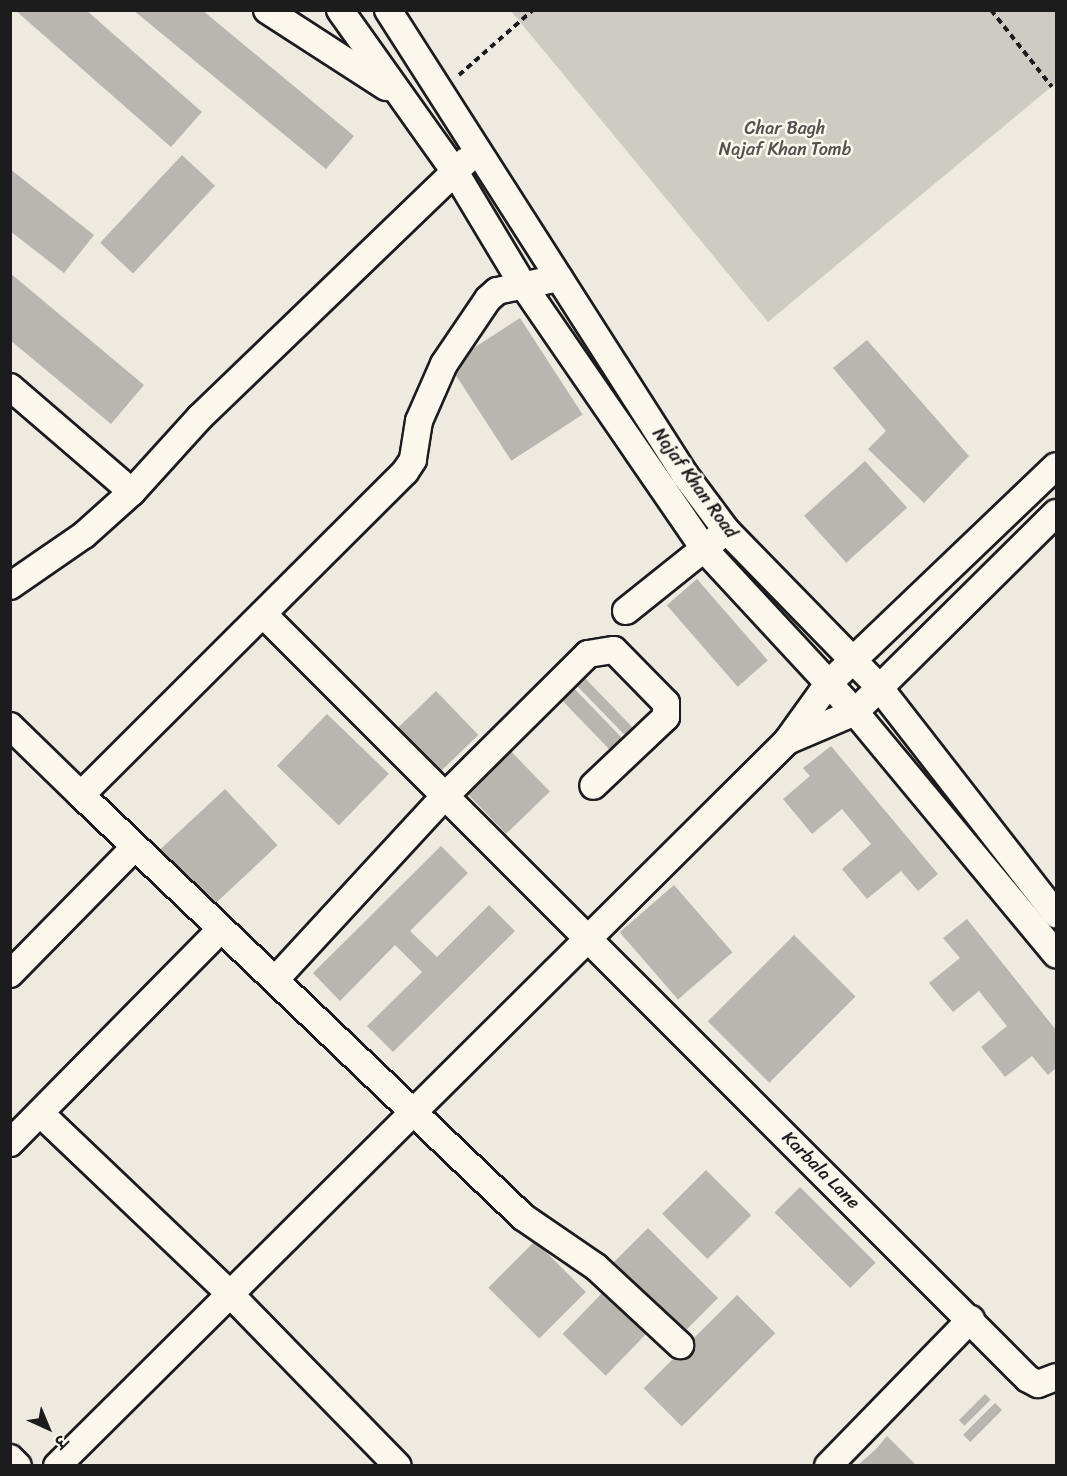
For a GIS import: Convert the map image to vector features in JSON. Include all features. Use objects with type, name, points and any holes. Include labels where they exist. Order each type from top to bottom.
[{"type":"street","points":[[267,10],[399,95]]},
{"type":"street","points":[[340,10],[455,172],[523,285],[705,550],[855,712],[1056,954]]},
{"type":"street","name":"Najaf Khan Road","points":[[388,10],[439,94],[685,475],[726,530],[851,662],[879,687],[1056,914]]},
{"type":"street","points":[[10,586],[84,535],[132,492],[200,417],[477,151]]},
{"type":"street","points":[[81,795],[405,472],[413,460],[418,421],[444,364],[488,299],[497,291],[559,278]]},
{"type":"street","points":[[10,387],[132,492]]},
{"type":"street","points":[[57,1466],[411,1114],[590,940],[787,741],[828,684],[1056,466]]},
{"type":"street","points":[[787,741],[855,712],[1056,513]]},
{"type":"street","points":[[626,611],[705,550],[726,530]]},
{"type":"street","name":"Karbala Lane","points":[[264,615],[444,797],[971,1318],[1029,1379],[1038,1384],[1055,1380]]},
{"type":"street","points":[[275,980],[444,797],[588,654],[614,650],[666,703],[666,717],[593,786]]},
{"type":"street","points":[[10,726],[411,1114],[534,1227],[596,1267],[680,1345]]},
{"type":"street","points":[[10,974],[134,848]]},
{"type":"street","points":[[10,1143],[220,930]]},
{"type":"street","points":[[40,1113],[230,1294],[398,1466]]},
{"type":"street","points":[[828,1466],[971,1318]]},
{"type":"street","points":[[10,1458],[18,1466]]},
{"type":"path","points":[[439,94],[533,10]]},
{"type":"path","points":[[991,10],[1052,87]]},
{"type":"green space","name":"Char Bagh Najaf Khan Tomb","points":[[511,11],[1056,11],[1056,83],[768,322]]},
{"type":"building","points":[[15,10],[86,10],[202,112],[171,147]]},
{"type":"building","points":[[133,10],[202,10],[354,136],[326,169]]},
{"type":"building","points":[[182,155],[215,186],[133,273],[100,243]]},
{"type":"building","points":[[10,169],[94,235],[64,273],[10,231]]},
{"type":"building","points":[[10,273],[144,385],[111,424],[10,340]]},
{"type":"building","points":[[520,318],[583,414],[511,461],[449,364]]},
{"type":"building","points":[[867,340],[969,456],[924,503],[868,449],[886,431],[833,368]]},
{"type":"building","points":[[865,461],[907,508],[846,563],[804,516]]},
{"type":"building","points":[[697,579],[768,661],[738,687],[667,605]]},
{"type":"building","points":[[582,675],[640,735],[632,742],[574,683]]},
{"type":"building","points":[[566,680],[630,746],[618,758],[554,692]]},
{"type":"building","points":[[436,691],[478,735],[435,777],[393,733]]},
{"type":"building","points":[[327,714],[389,774],[339,826],[277,766]]},
{"type":"building","points":[[504,744],[550,791],[506,834],[460,786]]},
{"type":"building","points":[[831,746],[938,874],[918,891],[901,871],[867,899],[842,869],[871,844],[842,809],[812,834],[783,799],[810,776],[803,768]]},
{"type":"building","points":[[225,789],[278,845],[211,907],[158,851]]},
{"type":"building","points":[[441,846],[468,873],[410,931],[437,957],[489,905],[515,931],[393,1052],[367,1026],[422,972],[395,945],[340,1001],[313,973]]},
{"type":"building","points":[[674,885],[732,952],[678,999],[620,932]]},
{"type":"building","points":[[967,919],[1056,1030],[1056,1068],[1048,1075],[1032,1056],[1005,1077],[981,1047],[1007,1026],[979,991],[953,1012],[929,983],[960,958],[943,938]]},
{"type":"building","points":[[794,935],[856,997],[769,1083],[708,1021]]},
{"type":"building","points":[[706,1170],[751,1215],[707,1259],[662,1214]]},
{"type":"building","points":[[800,1187],[876,1263],[850,1288],[775,1212]]},
{"type":"building","points":[[648,1228],[718,1298],[679,1337],[609,1267]]},
{"type":"building","points":[[535,1241],[586,1292],[539,1339],[488,1288]]},
{"type":"building","points":[[607,1288],[650,1330],[606,1376],[563,1334]]},
{"type":"building","points":[[737,1295],[775,1333],[682,1427],[644,1388]]},
{"type":"building","points":[[985,1394],[991,1400],[964,1426],[959,1420]]},
{"type":"building","points":[[995,1403],[1002,1410],[970,1442],[963,1435]]},
{"type":"building","points":[[887,1436],[917,1466],[857,1466],[876,1449]]}]
